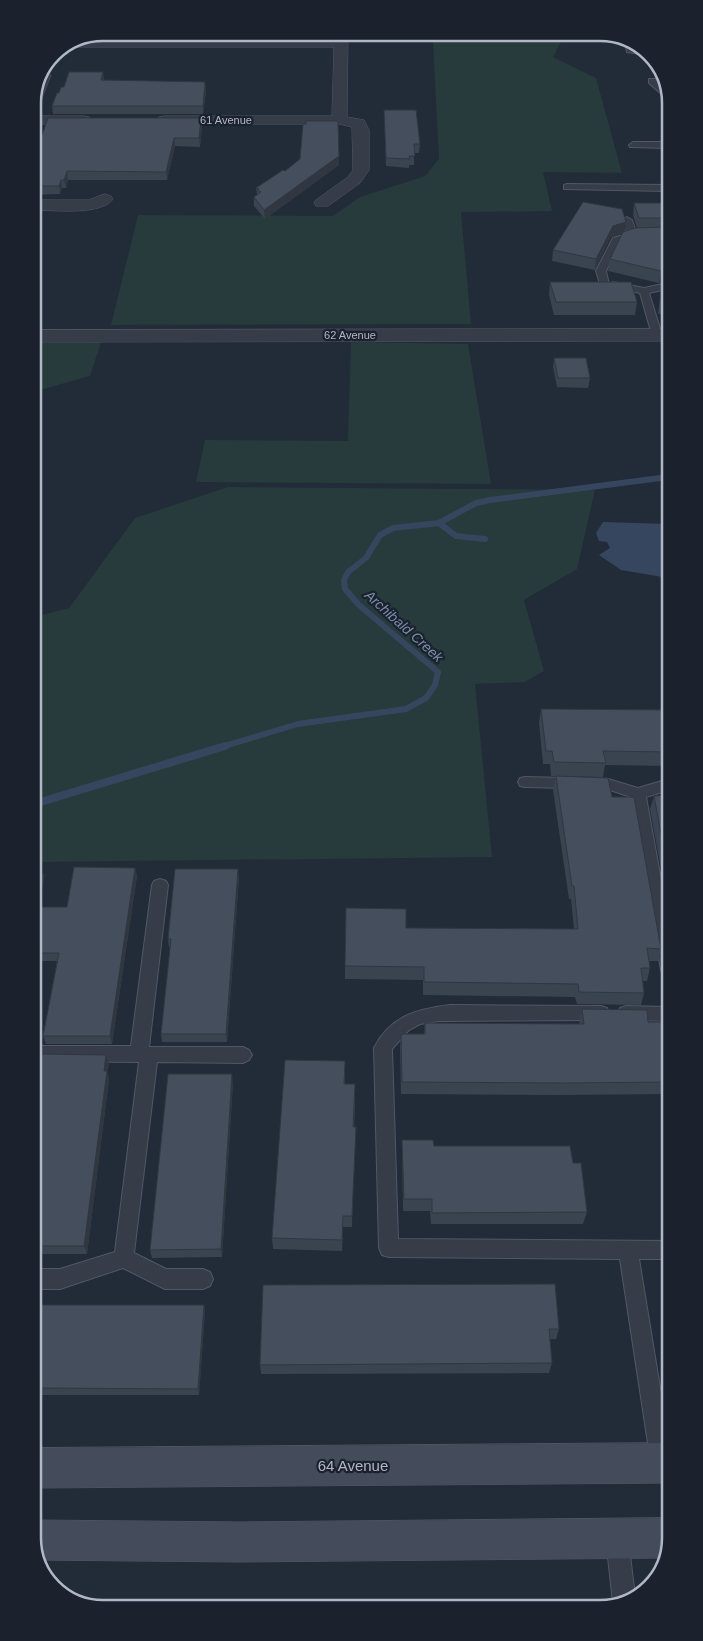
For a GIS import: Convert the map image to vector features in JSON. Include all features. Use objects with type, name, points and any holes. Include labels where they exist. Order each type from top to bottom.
[{"type":"main road","name":"64 Avenue","points":[[41,1468],[662,1463]]},
{"type":"main road","points":[[41,1540],[250,1542],[662,1538]]},
{"type":"street","points":[[89,43],[183,41]]},
{"type":"street","points":[[339,120],[341,41]]},
{"type":"street","points":[[41,120],[96,120]]},
{"type":"street","name":"61 Avenue","points":[[145,120],[339,120],[359,123],[361,130],[361,170],[354,180],[322,203]]},
{"type":"street","points":[[41,205],[90,205],[105,199]]},
{"type":"street","name":"62 Avenue","points":[[41,336],[662,335]]},
{"type":"lane","points":[[652,81],[660,89]]},
{"type":"lane","points":[[633,145],[662,145]]},
{"type":"lane","points":[[567,187],[662,188]]},
{"type":"lane","points":[[627,220],[632,235]]},
{"type":"lane","points":[[662,235],[632,235],[616,240],[601,271],[599,286],[615,285],[644,291],[662,287]]},
{"type":"lane","points":[[644,291],[662,335]]},
{"type":"lane","points":[[525,782],[608,784],[638,794],[662,786]]},
{"type":"lane","points":[[638,794],[662,930]]},
{"type":"lane","points":[[124,1258],[160,885]]},
{"type":"lane","points":[[662,1014],[450,1012],[426,1015],[406,1022],[392,1032],[383,1048],[389,1248],[662,1250]]},
{"type":"lane","points":[[41,1053],[243,1055]]},
{"type":"lane","points":[[628,1250],[662,1441]]},
{"type":"lane","points":[[41,1279],[60,1279],[124,1258],[165,1279],[202,1279]]},
{"type":"lane","points":[[617,1539],[623,1595]]},
{"type":"shaded area","points":[[433,42],[561,42],[553,57],[596,78],[622,173],[543,172],[552,211],[461,212],[471,324],[111,325],[138,215],[333,216],[360,197],[425,176],[439,159]]},
{"type":"shaded area","points":[[101,342],[90,376],[41,390],[41,343]]},
{"type":"shaded area","points":[[351,342],[468,344],[491,484],[196,482],[205,440],[348,441]]},
{"type":"shaded area","points":[[228,487],[595,490],[577,569],[524,600],[544,671],[525,682],[475,684],[492,857],[41,862],[41,615],[69,608],[135,518]]},
{"type":"shaded area","points":[[45,873],[41,897],[41,875]]},
{"type":"water","points":[[603,522],[662,524],[662,577],[621,570],[599,555],[610,548],[607,542],[599,541],[596,533]]},
{"type":"building","points":[[69,72],[103,72],[101,80],[205,82],[203,106],[52,106],[57,93],[59,93],[61,87],[64,87]]},
{"type":"building","points":[[384,110],[416,110],[420,144],[414,144],[415,156],[409,156],[410,159],[386,158]]},
{"type":"building","points":[[48,118],[201,118],[199,138],[174,138],[166,172],[67,171],[64,180],[61,180],[59,186],[41,186],[41,138]]},
{"type":"building","points":[[306,121],[338,121],[339,156],[264,210],[254,197],[261,192],[256,188],[283,170],[285,171],[300,159],[303,124],[306,124]]},
{"type":"building","points":[[583,202],[622,209],[626,222],[613,226],[596,259],[553,250]]},
{"type":"building","points":[[634,203],[662,203],[662,218],[639,218]]},
{"type":"building","points":[[662,227],[662,271],[610,259],[623,232],[635,228]]},
{"type":"building","points":[[662,280],[662,301],[660,301]]},
{"type":"building","points":[[550,282],[631,282],[637,302],[556,302]]},
{"type":"building","points":[[554,358],[586,358],[590,378],[558,378]]},
{"type":"building","points":[[541,709],[662,710],[662,752],[603,751],[606,763],[554,762],[552,751],[546,751]]},
{"type":"building","points":[[556,776],[608,778],[612,797],[634,797],[661,949],[647,948],[650,968],[641,968],[644,993],[579,992],[578,984],[424,982],[424,967],[345,966],[346,908],[406,909],[406,928],[578,929],[574,886],[572,886]]},
{"type":"building","points":[[662,795],[662,840],[654,796]]},
{"type":"building","points":[[74,867],[135,868],[110,1036],[43,1036],[59,953],[41,953],[41,907],[67,907]]},
{"type":"building","points":[[175,869],[238,869],[226,1034],[161,1034],[171,939],[168,939]]},
{"type":"building","points":[[582,1009],[647,1010],[648,1022],[662,1022],[662,1082],[402,1082],[401,1034],[425,1034],[425,1023],[584,1024]]},
{"type":"building","points":[[41,1054],[106,1055],[104,1071],[107,1071],[84,1246],[41,1246]]},
{"type":"building","points":[[285,1060],[345,1061],[344,1084],[355,1084],[353,1127],[356,1127],[352,1216],[343,1216],[342,1240],[272,1238]]},
{"type":"building","points":[[168,1074],[232,1074],[221,1249],[150,1250]]},
{"type":"building","points":[[402,1140],[433,1140],[434,1146],[570,1146],[573,1163],[581,1163],[587,1212],[432,1213],[432,1199],[404,1199]]},
{"type":"building","points":[[555,1284],[559,1329],[549,1329],[552,1363],[260,1365],[263,1285]]},
{"type":"building","points":[[41,1305],[204,1305],[198,1389],[41,1388]]},
{"type":"waterway","name":"Archibald Creek","points":[[439,523],[476,503],[490,500],[662,478]]},
{"type":"waterway","name":"Archibald Creek","points":[[221,747],[298,724],[406,709],[426,698],[435,685],[438,672],[359,605],[345,589],[344,580],[348,572],[366,558],[380,535],[393,528],[439,523]]},
{"type":"waterway","points":[[439,523],[456,536],[485,539]]},
{"type":"waterway","name":"Archibald Creek","points":[[41,802],[225,746]]}]
